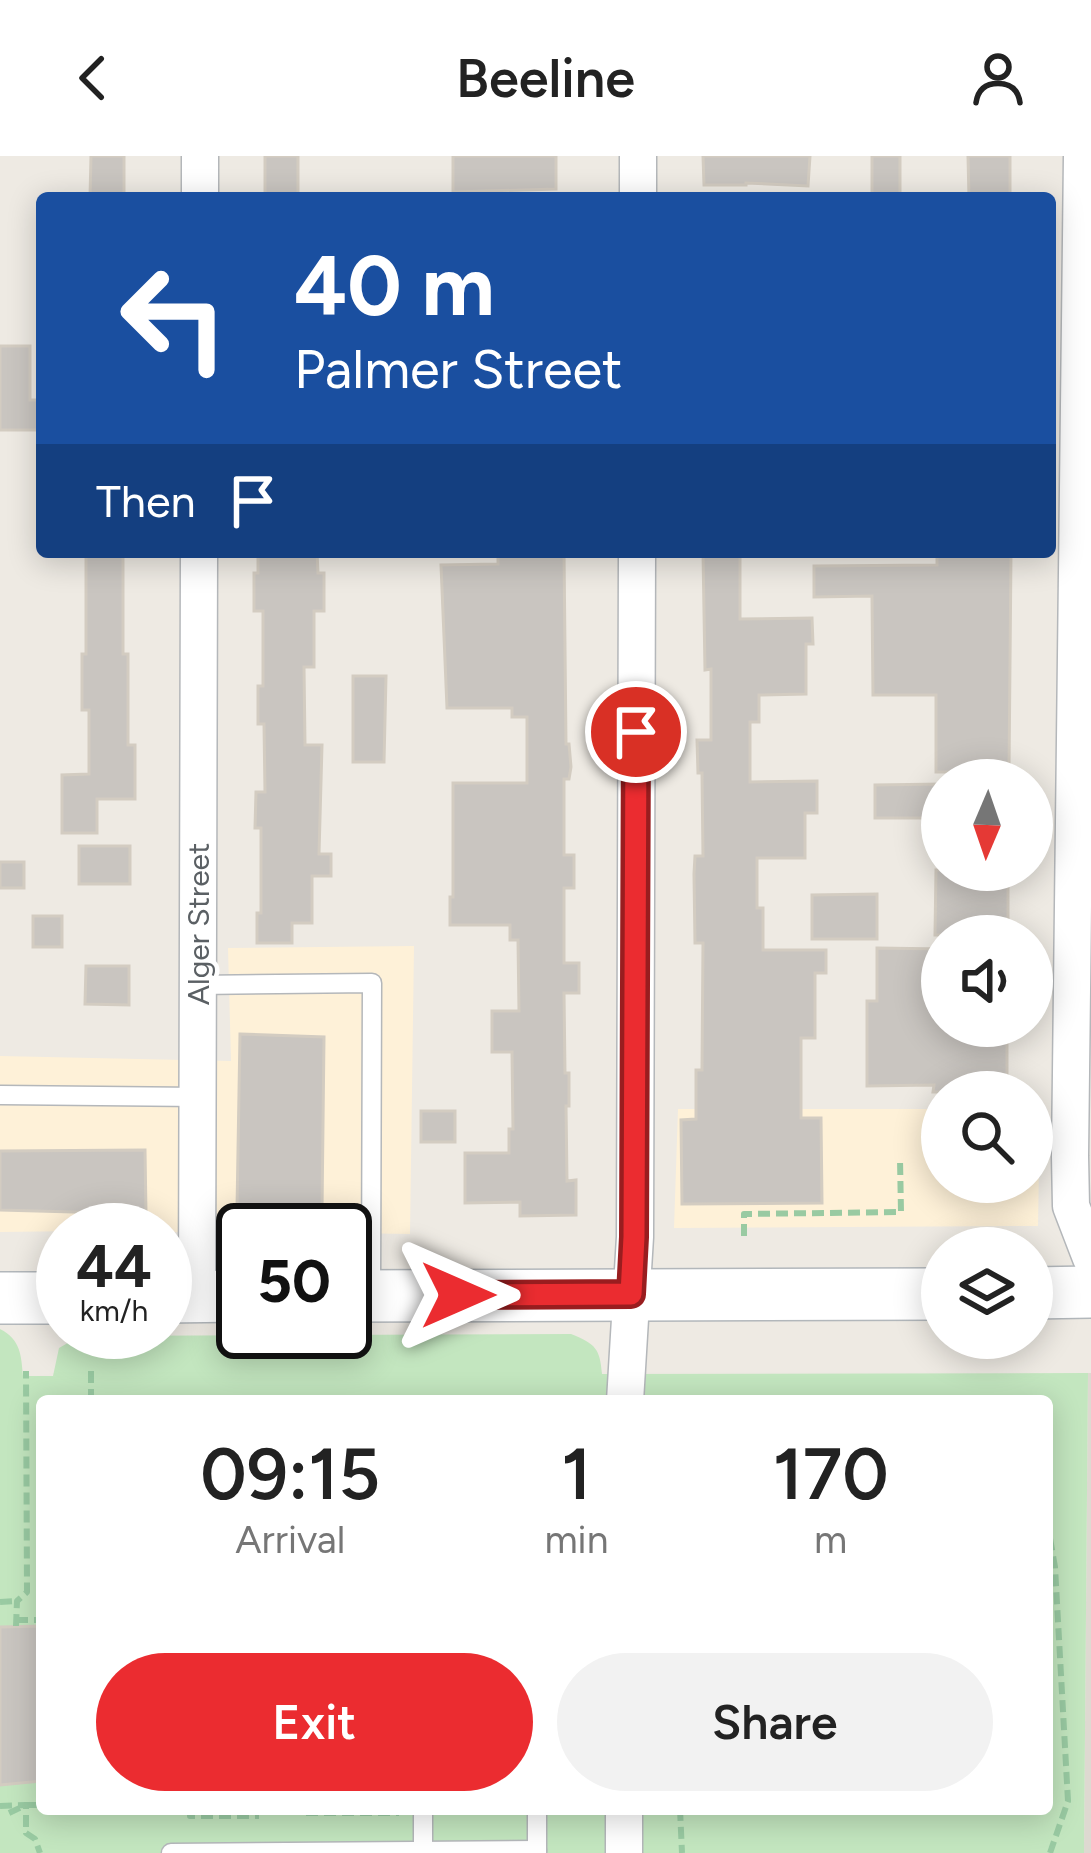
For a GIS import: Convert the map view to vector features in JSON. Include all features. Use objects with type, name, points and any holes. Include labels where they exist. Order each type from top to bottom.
[{"type":"main road","points":[[1053,1293],[1091,1292]]},
{"type":"main road","points":[[372,1295],[921,1294]]},
{"type":"main road","points":[[0,1298],[36,1298]]},
{"type":"street","points":[[200,156],[200,192]]},
{"type":"street","points":[[638,156],[638,192]]},
{"type":"street","points":[[1082,156],[1084,649],[1070,1156],[1071,1206],[1091,1258]]},
{"type":"street","name":"Alger Street","points":[[199,558],[202,1297]]},
{"type":"street","points":[[625,1395],[634,1237],[637,558]]},
{"type":"street","points":[[624,1815],[624,1853]]},
{"type":"lane","points":[[198,985],[372,983],[362,1203]]},
{"type":"lane","points":[[1,1095],[199,1097]]},
{"type":"lane","points":[[414,1815],[424,1852]]},
{"type":"lane","points":[[171,1853],[537,1851],[537,1815]]},
{"type":"path","points":[[744,1236],[744,1214],[901,1212],[900,1159]]},
{"type":"path","points":[[0,1601],[17,1601],[28,1592],[26,1371]]},
{"type":"path","points":[[91,1395],[92,1371]]},
{"type":"path","points":[[1050,1853],[1068,1801],[1053,1556]]},
{"type":"path","points":[[17,1601],[16,1623],[36,1621]]},
{"type":"path","points":[[0,1805],[36,1805]]},
{"type":"path","points":[[9,1813],[26,1805]]},
{"type":"path","points":[[26,1805],[26,1833],[35,1838],[40,1853]]},
{"type":"path","points":[[245,1815],[259,1816]]},
{"type":"path","points":[[680,1815],[682,1853]]},
{"type":"shaded area","points":[[414,946],[410,1234],[372,1233],[372,1203],[216,1203],[216,1233],[192,1232],[192,1203],[36,1203],[36,1232],[0,1232],[0,1056],[231,1061],[228,948]]},
{"type":"shaded area","points":[[678,1109],[921,1109],[921,1203],[1038,1203],[1038,1226],[674,1228]]},
{"type":"shaded area","points":[[1088,1373],[1091,1853],[1084,1853]]},
{"type":"green space","points":[[0,1329],[16,1343],[23,1376],[53,1376],[57,1359],[192,1359],[192,1336],[216,1335],[216,1359],[372,1359],[372,1335],[571,1334],[595,1348],[602,1374],[1088,1373],[1084,1853],[0,1853]]},
{"type":"building","points":[[91,156],[124,156],[124,192],[90,192]]},
{"type":"building","points":[[265,156],[298,156],[298,192],[265,192]]},
{"type":"building","points":[[453,156],[556,156],[556,189],[453,192]]},
{"type":"building","points":[[703,156],[810,156],[808,186],[704,185]]},
{"type":"building","points":[[872,156],[900,156],[900,192],[872,192]]},
{"type":"building","points":[[968,156],[1010,156],[1010,192],[969,192]]},
{"type":"building","points":[[0,346],[30,346],[30,400],[36,400],[36,430],[0,430]]},
{"type":"building","points":[[86,558],[123,558],[123,654],[128,654],[128,745],[135,745],[135,799],[97,799],[97,833],[62,833],[62,775],[89,774],[89,710],[82,710],[82,654],[86,654]]},
{"type":"building","points":[[258,558],[317,558],[318,573],[324,573],[324,611],[314,611],[314,667],[304,667],[305,745],[322,745],[319,854],[331,854],[331,876],[312,876],[312,923],[292,923],[292,943],[257,943],[261,828],[255,828],[256,792],[265,792],[264,724],[258,724],[263,611],[254,611],[254,573],[258,573]]},
{"type":"building","points":[[498,558],[564,558],[566,744],[571,767],[569,779],[564,779],[564,855],[574,855],[574,888],[564,888],[564,963],[579,963],[579,993],[564,993],[565,1073],[569,1073],[567,1181],[576,1180],[576,1215],[520,1216],[520,1202],[465,1203],[465,1153],[509,1153],[512,1052],[492,1052],[492,1011],[519,1011],[518,940],[510,940],[510,925],[450,925],[453,783],[527,783],[527,717],[512,717],[512,708],[447,708],[441,565],[498,564]]},
{"type":"building","points":[[703,558],[740,558],[740,619],[812,618],[813,644],[806,644],[806,694],[759,695],[759,722],[750,722],[750,782],[817,781],[817,813],[805,813],[805,858],[757,858],[757,908],[763,908],[763,950],[826,950],[826,973],[815,973],[815,1038],[801,1038],[801,1118],[821,1118],[822,1203],[682,1204],[681,1120],[696,1119],[696,1070],[702,1070],[703,943],[695,943],[694,874],[695,856],[703,856],[697,740],[711,740],[711,669],[705,670]]},
{"type":"building","points":[[937,558],[1011,558],[1009,759],[936,759],[936,695],[873,695],[872,596],[814,597],[814,566],[937,565]]},
{"type":"building","points":[[353,676],[386,676],[384,762],[353,762]]},
{"type":"building","points":[[921,784],[921,818],[875,818],[875,785]]},
{"type":"building","points":[[79,846],[130,846],[130,884],[79,884]]},
{"type":"building","points":[[0,862],[24,862],[24,888],[0,888]]},
{"type":"building","points":[[936,891],[1008,891],[1008,915],[935,915]]},
{"type":"building","points":[[877,894],[877,939],[812,939],[812,895]]},
{"type":"building","points":[[33,916],[62,916],[62,947],[33,947]]},
{"type":"building","points":[[877,948],[921,949],[921,1047],[1007,1047],[1007,1071],[921,1071],[921,1085],[867,1086],[867,1001],[877,1001]]},
{"type":"building","points":[[86,966],[129,966],[129,1005],[85,1004]]},
{"type":"building","points":[[240,1034],[324,1037],[322,1203],[237,1203]]},
{"type":"building","points":[[421,1111],[455,1111],[455,1142],[421,1142]]},
{"type":"building","points":[[145,1150],[146,1203],[36,1203],[36,1211],[0,1210],[0,1151]]},
{"type":"building","points":[[36,1626],[36,1782],[0,1785],[0,1627]]},
{"type":"route","points":[[458,1295],[631,1294],[636,732]]}]
